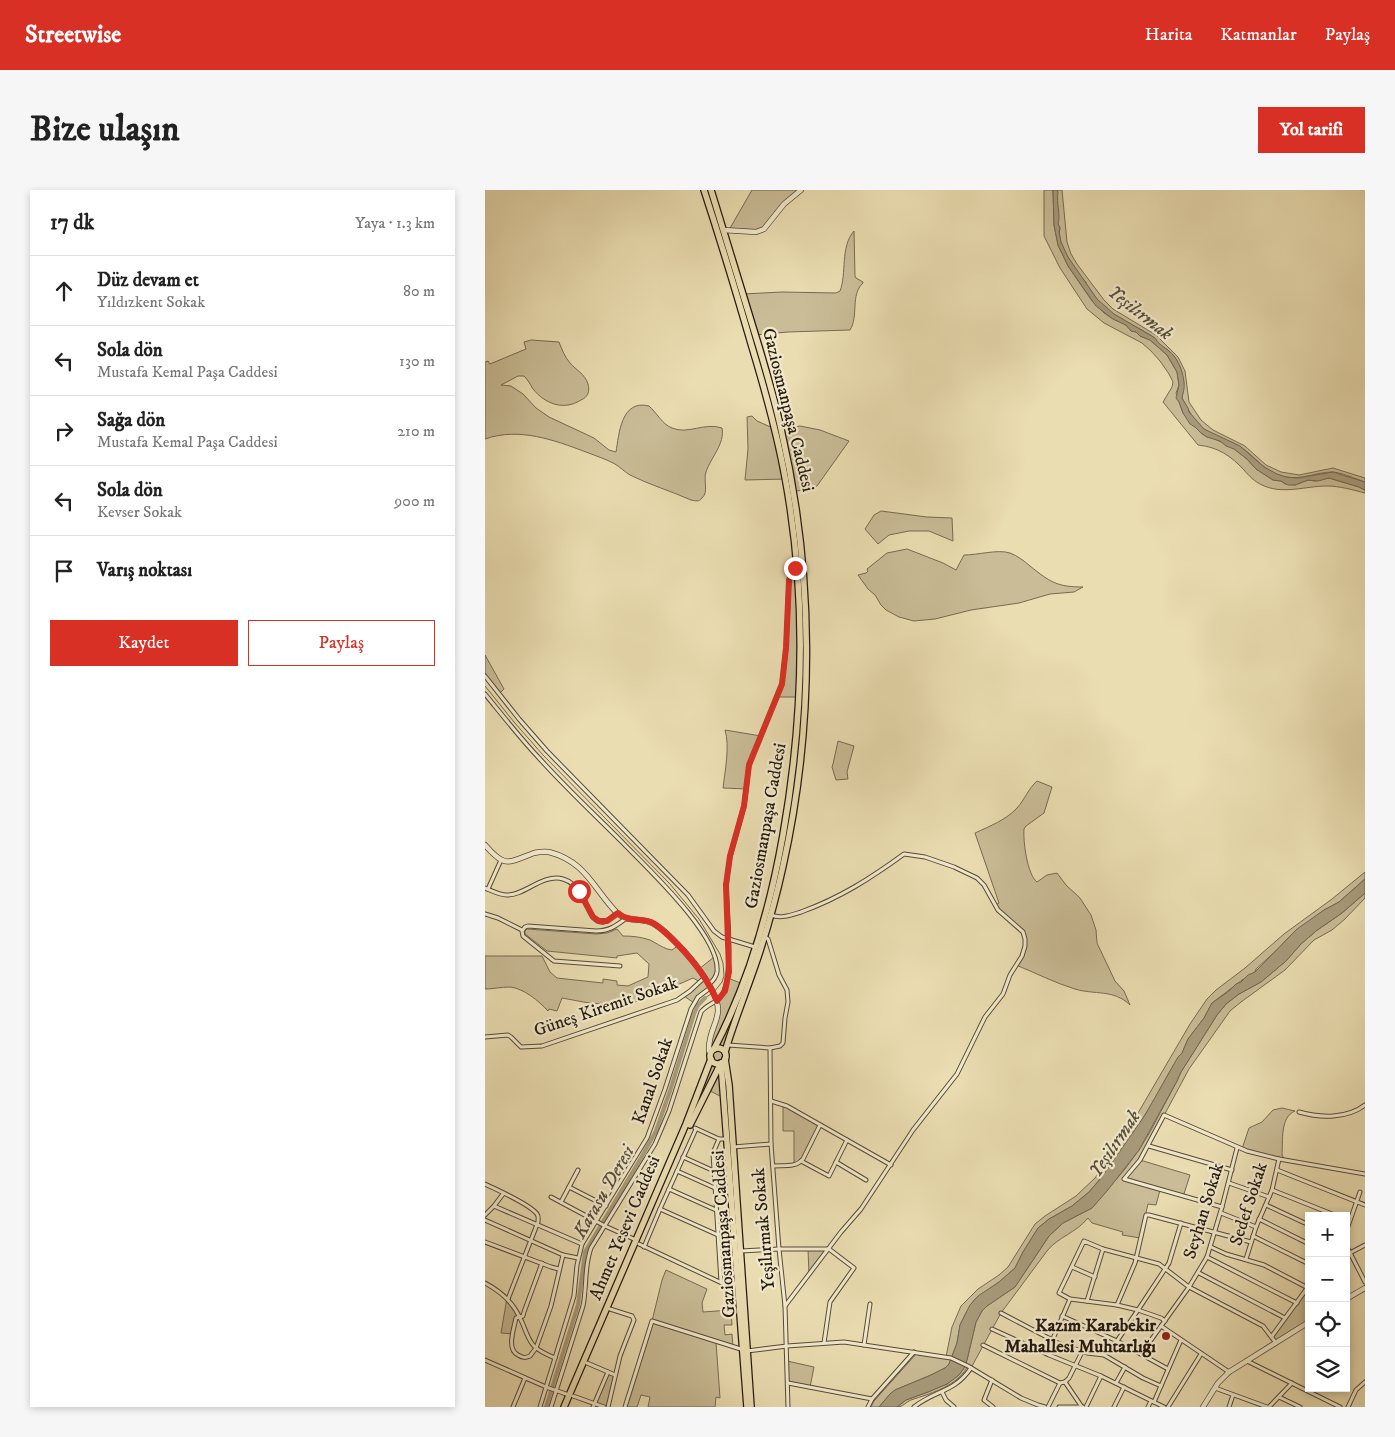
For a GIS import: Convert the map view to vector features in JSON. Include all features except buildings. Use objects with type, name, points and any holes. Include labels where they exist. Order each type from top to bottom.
[{"type":"main road","name":"Gaziosmanpaşa Caddesi","points":[[705,190],[775,429],[786,479],[797,564],[801,669],[796,748],[778,864],[756,947],[739,998],[712,1053]]},
{"type":"main road","name":"Gaziosmanpaşa Caddesi","points":[[711,190],[781,427],[794,491],[803,564],[806,621],[807,662],[802,749],[790,830],[765,937],[724,1058],[727,1140],[740,1283],[747,1407]]},
{"type":"main road","points":[[717,1048],[721,1048],[724,1058],[715,1063],[712,1053],[717,1048]]},
{"type":"main road","name":"Ahmet Yesevi Caddesi","points":[[564,1407],[587,1363],[640,1244],[712,1053]]},
{"type":"main road","name":"Gaziosmanpaşa Caddesi","points":[[724,1058],[729,1085],[740,1252],[740,1283]]},
{"type":"main road","name":"Ahmet Yesevi Caddesi","points":[[568,1407],[571,1396],[724,1058]]},
{"type":"main road","name":"Gaziosmanpaşa Caddesi","points":[[744,1350],[751,1407]]},
{"type":"street","points":[[723,230],[756,232],[764,229],[784,204],[801,190]]},
{"type":"street","points":[[551,1407],[583,1306],[589,1253],[651,1151],[664,1124],[701,1012],[725,991],[728,978],[727,873],[744,806],[749,765],[782,684],[786,648],[789,580],[797,564]]},
{"type":"street","points":[[485,676],[547,751],[688,896],[714,932],[728,939],[756,947]]},
{"type":"street","points":[[485,694],[539,758],[667,888],[695,921],[711,948],[716,963],[717,974],[710,987]]},
{"type":"street","points":[[485,844],[495,856],[509,862],[540,852],[551,853],[580,867],[625,919],[646,921],[656,925],[690,957],[705,978],[716,999],[718,1013],[708,1041],[709,1051],[712,1053]]},
{"type":"street","points":[[771,915],[777,918],[826,902],[855,888],[904,854],[925,857],[954,867],[977,878],[983,884],[998,910],[1023,932],[1026,942],[1024,950],[1010,975],[1000,999],[985,1017],[957,1074],[921,1118],[861,1209],[841,1232],[785,1306]]},
{"type":"street","points":[[501,860],[486,888],[509,895],[547,879],[559,878],[566,880],[583,896],[596,920],[601,922],[607,921],[618,913]]},
{"type":"street","points":[[485,914],[522,930]]},
{"type":"street","points":[[522,930],[528,926],[596,931],[606,930],[613,928],[625,919]]},
{"type":"street","points":[[522,930],[523,936],[554,961],[620,966]]},
{"type":"street","points":[[727,1045],[770,1048],[780,1046],[784,1040],[788,995],[779,975],[768,939],[765,937]]},
{"type":"street","name":"Güneş Kiremit Sokak","points":[[485,1037],[508,1035],[521,1047],[542,1046],[677,1000],[705,978]]},
{"type":"street","name":"Kanal Sokak","points":[[540,1407],[574,1296],[578,1258],[582,1244],[647,1138],[693,1006],[698,997],[710,987]]},
{"type":"street","name":"Yeşilırmak Sokak","points":[[770,1048],[771,1144],[785,1306],[788,1407]]},
{"type":"street","points":[[771,1101],[787,1106],[891,1165]]},
{"type":"street","points":[[1299,1112],[1315,1116],[1342,1115],[1357,1111],[1365,1105]]},
{"type":"street","points":[[1222,1207],[1124,1179],[1149,1146],[1164,1116],[1237,1148],[1365,1174]]},
{"type":"street","points":[[773,1166],[794,1165],[801,1161],[820,1125]]},
{"type":"street","points":[[640,1244],[669,1189],[683,1157],[693,1127],[719,1139],[727,1140]]},
{"type":"street","points":[[719,1139],[713,1153],[721,1282]]},
{"type":"street","points":[[801,1161],[829,1176],[847,1140]]},
{"type":"street","points":[[733,1147],[771,1144]]},
{"type":"street","points":[[1149,1146],[1232,1170]]},
{"type":"street","name":"Seyhan Sokak","points":[[1141,1354],[1199,1273],[1207,1257],[1221,1213],[1237,1148]]},
{"type":"street","points":[[683,1157],[714,1171]]},
{"type":"street","name":"Sedef Sokak","points":[[1246,1259],[1259,1219],[1273,1190],[1279,1158]]},
{"type":"street","points":[[836,1162],[866,1180]]},
{"type":"street","points":[[561,1202],[577,1170]]},
{"type":"street","points":[[1277,1170],[1365,1205]]},
{"type":"street","points":[[677,1171],[715,1188]]},
{"type":"street","points":[[1229,1183],[1269,1197]]},
{"type":"street","points":[[485,1184],[523,1204],[539,1217],[508,1299]]},
{"type":"street","points":[[569,1187],[606,1206]]},
{"type":"street","points":[[669,1189],[716,1210]]},
{"type":"street","points":[[1273,1190],[1327,1212]]},
{"type":"street","points":[[1350,1216],[1360,1192]]},
{"type":"street","points":[[485,1215],[503,1194]]},
{"type":"street","points":[[551,1197],[640,1244],[725,1284],[740,1283]]},
{"type":"street","points":[[1266,1205],[1305,1224]]},
{"type":"street","points":[[494,1206],[582,1244]]},
{"type":"street","points":[[659,1209],[718,1235]]},
{"type":"street","points":[[1221,1213],[1256,1227]]},
{"type":"street","points":[[1117,1305],[1136,1258],[1145,1217],[1149,1215],[1251,1242]]},
{"type":"street","points":[[1259,1219],[1305,1242]]},
{"type":"street","points":[[485,1220],[563,1255],[578,1258]]},
{"type":"street","points":[[1104,1355],[1139,1310],[1169,1263],[1181,1223]]},
{"type":"street","points":[[1253,1236],[1305,1262]]},
{"type":"street","points":[[1165,1320],[1139,1310],[1070,1299],[1059,1293],[1084,1241],[1103,1249],[1156,1263],[1166,1268],[1189,1287],[1263,1326],[1276,1343]]},
{"type":"street","points":[[485,1242],[559,1269]]},
{"type":"street","points":[[1350,1253],[1365,1245]]},
{"type":"street","points":[[1211,1247],[1226,1254],[1265,1265],[1305,1285]]},
{"type":"street","points":[[740,1252],[779,1249],[829,1249],[854,1268],[830,1302],[824,1343]]},
{"type":"street","points":[[1087,1301],[1103,1249]]},
{"type":"street","points":[[542,1263],[525,1312],[523,1316],[516,1318],[512,1346],[514,1352],[523,1357],[528,1357],[536,1348],[554,1294],[563,1255]]},
{"type":"street","points":[[1207,1257],[1297,1302]]},
{"type":"street","points":[[1350,1257],[1365,1282]]},
{"type":"street","points":[[1072,1267],[1095,1277]]},
{"type":"street","points":[[1199,1273],[1285,1318]]},
{"type":"street","points":[[485,1283],[508,1299],[536,1348],[555,1358]]},
{"type":"street","points":[[1350,1297],[1365,1288]]},
{"type":"street","points":[[1272,1336],[1305,1291]]},
{"type":"street","points":[[1052,1340],[1070,1299]]},
{"type":"street","points":[[864,1345],[870,1304]]},
{"type":"street","points":[[485,1360],[546,1387],[594,1405],[606,1407],[620,1356],[634,1320],[632,1316],[610,1310]]},
{"type":"street","points":[[1001,1313],[1052,1340],[1082,1352],[1104,1355],[1143,1378],[1161,1386]]},
{"type":"street","points":[[1062,1316],[1117,1340],[1168,1369]]},
{"type":"street","points":[[625,1407],[652,1321],[744,1350],[844,1342],[951,1358],[1021,1398],[1046,1407],[1062,1382],[1069,1378],[1082,1352]]},
{"type":"street","points":[[1203,1407],[1215,1388],[1229,1372],[1305,1325]]},
{"type":"street","points":[[1161,1326],[1229,1372]]},
{"type":"street","points":[[992,1329],[1049,1356],[1101,1376],[1166,1407],[1201,1354]]},
{"type":"street","points":[[1148,1407],[1161,1386],[1181,1340]]},
{"type":"street","points":[[983,1345],[1062,1382],[1084,1407]]},
{"type":"street","points":[[868,1407],[914,1352]]},
{"type":"street","points":[[1246,1361],[1341,1407]]},
{"type":"street","points":[[587,1363],[615,1376]]},
{"type":"street","points":[[1116,1383],[1125,1367]]},
{"type":"street","points":[[914,1407],[923,1400],[959,1382],[971,1368]]},
{"type":"street","points":[[594,1405],[608,1372]]},
{"type":"street","points":[[1084,1407],[1101,1376]]},
{"type":"street","points":[[513,1407],[525,1378]]},
{"type":"street","points":[[992,1380],[984,1400],[993,1407]]},
{"type":"street","points":[[1348,1407],[1356,1390],[1365,1382]]},
{"type":"street","points":[[788,1383],[873,1399]]},
{"type":"street","points":[[1215,1388],[1268,1407],[1292,1383]]},
{"type":"street","points":[[1114,1407],[1124,1387]]},
{"type":"street","points":[[942,1392],[946,1400],[954,1407]]},
{"type":"street","points":[[1229,1407],[1233,1395]]},
{"type":"street","points":[[1279,1397],[1300,1407]]},
{"type":"street","points":[[1059,1407],[1084,1407]]},
{"type":"shaded area","points":[[752,190],[801,190],[760,231],[729,230]]},
{"type":"shaded area","points":[[1044,190],[1053,190],[1054,225],[1058,245],[1068,266],[1092,301],[1104,313],[1126,325],[1131,331],[1150,340],[1167,355],[1177,372],[1179,385],[1176,393],[1183,413],[1201,433],[1233,448],[1256,469],[1273,480],[1295,485],[1308,480],[1315,481],[1329,478],[1359,487],[1365,490],[1365,493],[1332,486],[1286,490],[1270,488],[1255,481],[1234,460],[1224,453],[1198,445],[1163,402],[1173,382],[1160,361],[1142,343],[1104,323],[1087,309],[1060,268],[1044,236]]},
{"type":"shaded area","points":[[1053,190],[1058,192],[1059,232],[1061,242],[1068,257],[1097,299],[1114,314],[1155,338],[1159,344],[1175,357],[1183,378],[1182,398],[1189,412],[1204,429],[1240,446],[1264,467],[1277,474],[1298,478],[1333,472],[1365,482],[1365,490],[1329,478],[1318,481],[1308,480],[1295,485],[1288,485],[1281,481],[1273,480],[1256,469],[1234,449],[1220,441],[1207,437],[1190,424],[1176,398],[1179,385],[1177,372],[1167,355],[1150,340],[1131,331],[1126,325],[1113,319],[1096,306],[1068,266],[1058,245],[1054,225]]},
{"type":"shaded area","points":[[1057,190],[1062,190],[1067,242],[1077,264],[1113,309],[1156,335],[1178,357],[1185,371],[1189,402],[1201,420],[1213,430],[1245,446],[1266,465],[1281,472],[1299,475],[1333,468],[1365,478],[1365,482],[1344,474],[1332,472],[1292,478],[1279,475],[1266,468],[1239,446],[1204,429],[1191,415],[1182,398],[1182,373],[1174,356],[1159,344],[1155,338],[1105,308],[1071,263],[1061,241],[1058,224]]},
{"type":"shaded area","points":[[854,231],[855,276],[863,283],[857,293],[853,324],[850,330],[755,335],[743,294],[782,292],[836,293],[840,291],[845,252]]},
{"type":"shaded area","points":[[531,340],[559,342],[568,361],[587,381],[588,394],[575,403],[562,405],[543,399],[524,376],[518,376],[501,385],[511,386],[549,417],[594,438],[609,450],[616,452],[623,420],[632,408],[640,405],[649,406],[665,424],[678,430],[709,426],[722,428],[720,445],[708,466],[705,479],[706,489],[701,499],[697,501],[691,500],[645,482],[630,475],[617,465],[549,439],[511,434],[485,439],[485,362],[488,361],[490,364],[526,349],[524,342]]},
{"type":"shaded area","points":[[752,416],[757,421],[775,429],[786,479],[745,480],[748,449],[747,417]]},
{"type":"shaded area","points":[[800,426],[820,430],[849,441],[817,486],[811,490],[794,491],[781,429]]},
{"type":"shaded area","points":[[881,511],[952,518],[953,541],[929,531],[909,531],[889,535],[878,544],[865,529],[874,515]]},
{"type":"shaded area","points":[[907,549],[956,570],[964,555],[994,552],[1010,553],[1043,576],[1060,585],[1083,587],[1074,592],[1050,594],[1019,603],[971,610],[935,619],[914,621],[899,617],[886,610],[858,575],[866,573],[867,569],[887,553]]},
{"type":"shaded area","points":[[797,564],[800,697],[778,697],[782,684],[790,577]]},
{"type":"shaded area","points":[[485,655],[504,689],[499,694],[485,676]]},
{"type":"shaded area","points":[[725,730],[761,736],[751,759],[747,789],[723,788],[727,751]]},
{"type":"shaded area","points":[[838,741],[854,746],[847,772],[848,779],[836,780],[832,767]]},
{"type":"shaded area","points":[[1037,781],[1052,787],[1044,813],[1024,829],[1028,865],[1037,882],[1047,875],[1057,873],[1066,885],[1080,898],[1091,915],[1096,930],[1097,943],[1115,981],[1124,991],[1130,1005],[1111,994],[1075,989],[1016,965],[1024,950],[1025,936],[995,905],[999,903],[975,833],[1013,812]]},
{"type":"shaded area","points":[[1365,872],[1365,879],[1339,902],[1324,910],[1304,925],[1288,938],[1255,972],[1212,1003],[1204,1018],[1188,1039],[1182,1053],[1150,1107],[1107,1171],[1089,1192],[1072,1206],[1049,1219],[1038,1228],[1015,1268],[974,1300],[960,1325],[957,1343],[949,1364],[931,1375],[895,1390],[879,1407],[871,1407],[874,1401],[917,1353],[946,1357],[952,1327],[961,1306],[978,1289],[1008,1267],[1035,1224],[1076,1196],[1095,1178],[1138,1113],[1190,1024],[1207,999],[1284,934]]},
{"type":"shaded area","points":[[1365,879],[1364,894],[1342,913],[1316,931],[1286,961],[1261,982],[1239,994],[1226,1004],[1181,1072],[1139,1150],[1107,1191],[1092,1208],[1063,1223],[1049,1236],[1015,1287],[982,1311],[976,1322],[967,1360],[959,1375],[947,1384],[906,1400],[897,1407],[879,1407],[895,1390],[931,1375],[949,1364],[957,1343],[960,1325],[970,1305],[978,1296],[999,1282],[1015,1268],[1038,1228],[1049,1219],[1072,1206],[1089,1192],[1102,1177],[1145,1115],[1182,1053],[1188,1039],[1204,1018],[1212,1003],[1248,975],[1255,972],[1297,929],[1339,902]]},
{"type":"shaded area","points":[[1365,893],[1365,898],[1345,919],[1332,930],[1314,940],[1285,970],[1230,1011],[1189,1069],[1140,1160],[1190,1175],[1183,1197],[1160,1190],[1156,1205],[1148,1204],[1140,1238],[1122,1235],[1123,1232],[1092,1223],[1088,1218],[1078,1228],[1056,1242],[1047,1251],[1001,1313],[971,1368],[968,1366],[955,1381],[944,1387],[897,1407],[906,1400],[947,1384],[959,1375],[967,1360],[976,1322],[982,1311],[1015,1287],[1049,1236],[1063,1223],[1092,1208],[1125,1169],[1150,1132],[1181,1072],[1226,1004],[1239,994],[1261,982],[1286,961],[1316,931],[1342,913]]},
{"type":"shaded area","points":[[527,929],[596,934],[607,933],[617,929],[623,936],[647,939],[672,950],[679,945],[699,969],[714,957],[717,974],[708,985],[710,988],[694,1003],[684,996],[700,982],[693,978],[632,1003],[617,1005],[589,1003],[562,998],[557,1011],[549,1009],[548,1011],[531,996],[515,988],[485,989],[485,956],[542,956],[550,972],[557,978],[603,983],[603,979],[617,981],[617,985],[628,986],[648,977],[649,964],[637,953],[617,956],[617,958],[547,951],[525,934]]},
{"type":"shaded area","points":[[728,978],[743,984],[734,1010],[738,1012],[724,1061],[724,1098],[708,1090],[698,1108],[693,1106],[711,1059],[711,1052],[709,1051],[716,1020],[717,1001],[720,999]]},
{"type":"shaded area","points":[[783,1104],[820,1125],[802,1160],[794,1165],[794,1131],[783,1131]]},
{"type":"shaded area","points":[[1282,1108],[1295,1111],[1287,1118],[1283,1130],[1282,1155],[1285,1160],[1242,1149],[1249,1128],[1262,1122],[1273,1110]]},
{"type":"shaded area","points":[[808,1249],[829,1249],[809,1275]]},
{"type":"shaded area","points":[[666,1270],[707,1289],[702,1303],[703,1312],[731,1310],[732,1325],[724,1325],[725,1335],[732,1334],[733,1347],[716,1342],[720,1398],[716,1397],[715,1407],[648,1407],[650,1397],[641,1395],[637,1407],[625,1407]]},
{"type":"shaded area","points":[[1305,1291],[1305,1325],[1276,1343],[1272,1336]]},
{"type":"shaded area","points":[[507,1298],[520,1317],[516,1318],[513,1334],[501,1333]]},
{"type":"shaded area","points":[[787,1361],[814,1367],[810,1387],[788,1383]]},
{"type":"shaded area","points":[[608,1372],[615,1375],[608,1407],[595,1404]]},
{"type":"waterway","points":[[485,686],[543,755],[670,884],[699,919],[720,954],[723,963],[724,976],[714,992]]},
{"type":"waterway","name":"Karasu Deresi","points":[[705,998],[711,994]]},
{"type":"waterway","name":"Karasu Deresi","points":[[546,1407],[578,1305],[585,1252],[656,1131],[694,1014],[698,1005],[705,998]]},
{"type":"place","name":"Kazım Karabekir Mahallesi Muhtarlığı","points":[[1166,1336]]},
{"type":"route","points":[[579,891],[596,920],[604,922],[618,913],[625,919],[651,922],[660,928],[694,961],[717,1001],[720,999],[725,991],[729,972],[727,873],[744,806],[749,765],[781,689],[786,648],[789,580],[795,568]]},
{"type":"water label","name":"Yeşilırmak","points":[[1140,313]]},
{"type":"water label","name":"Yeşilırmak","points":[[1115,1144]]}]
